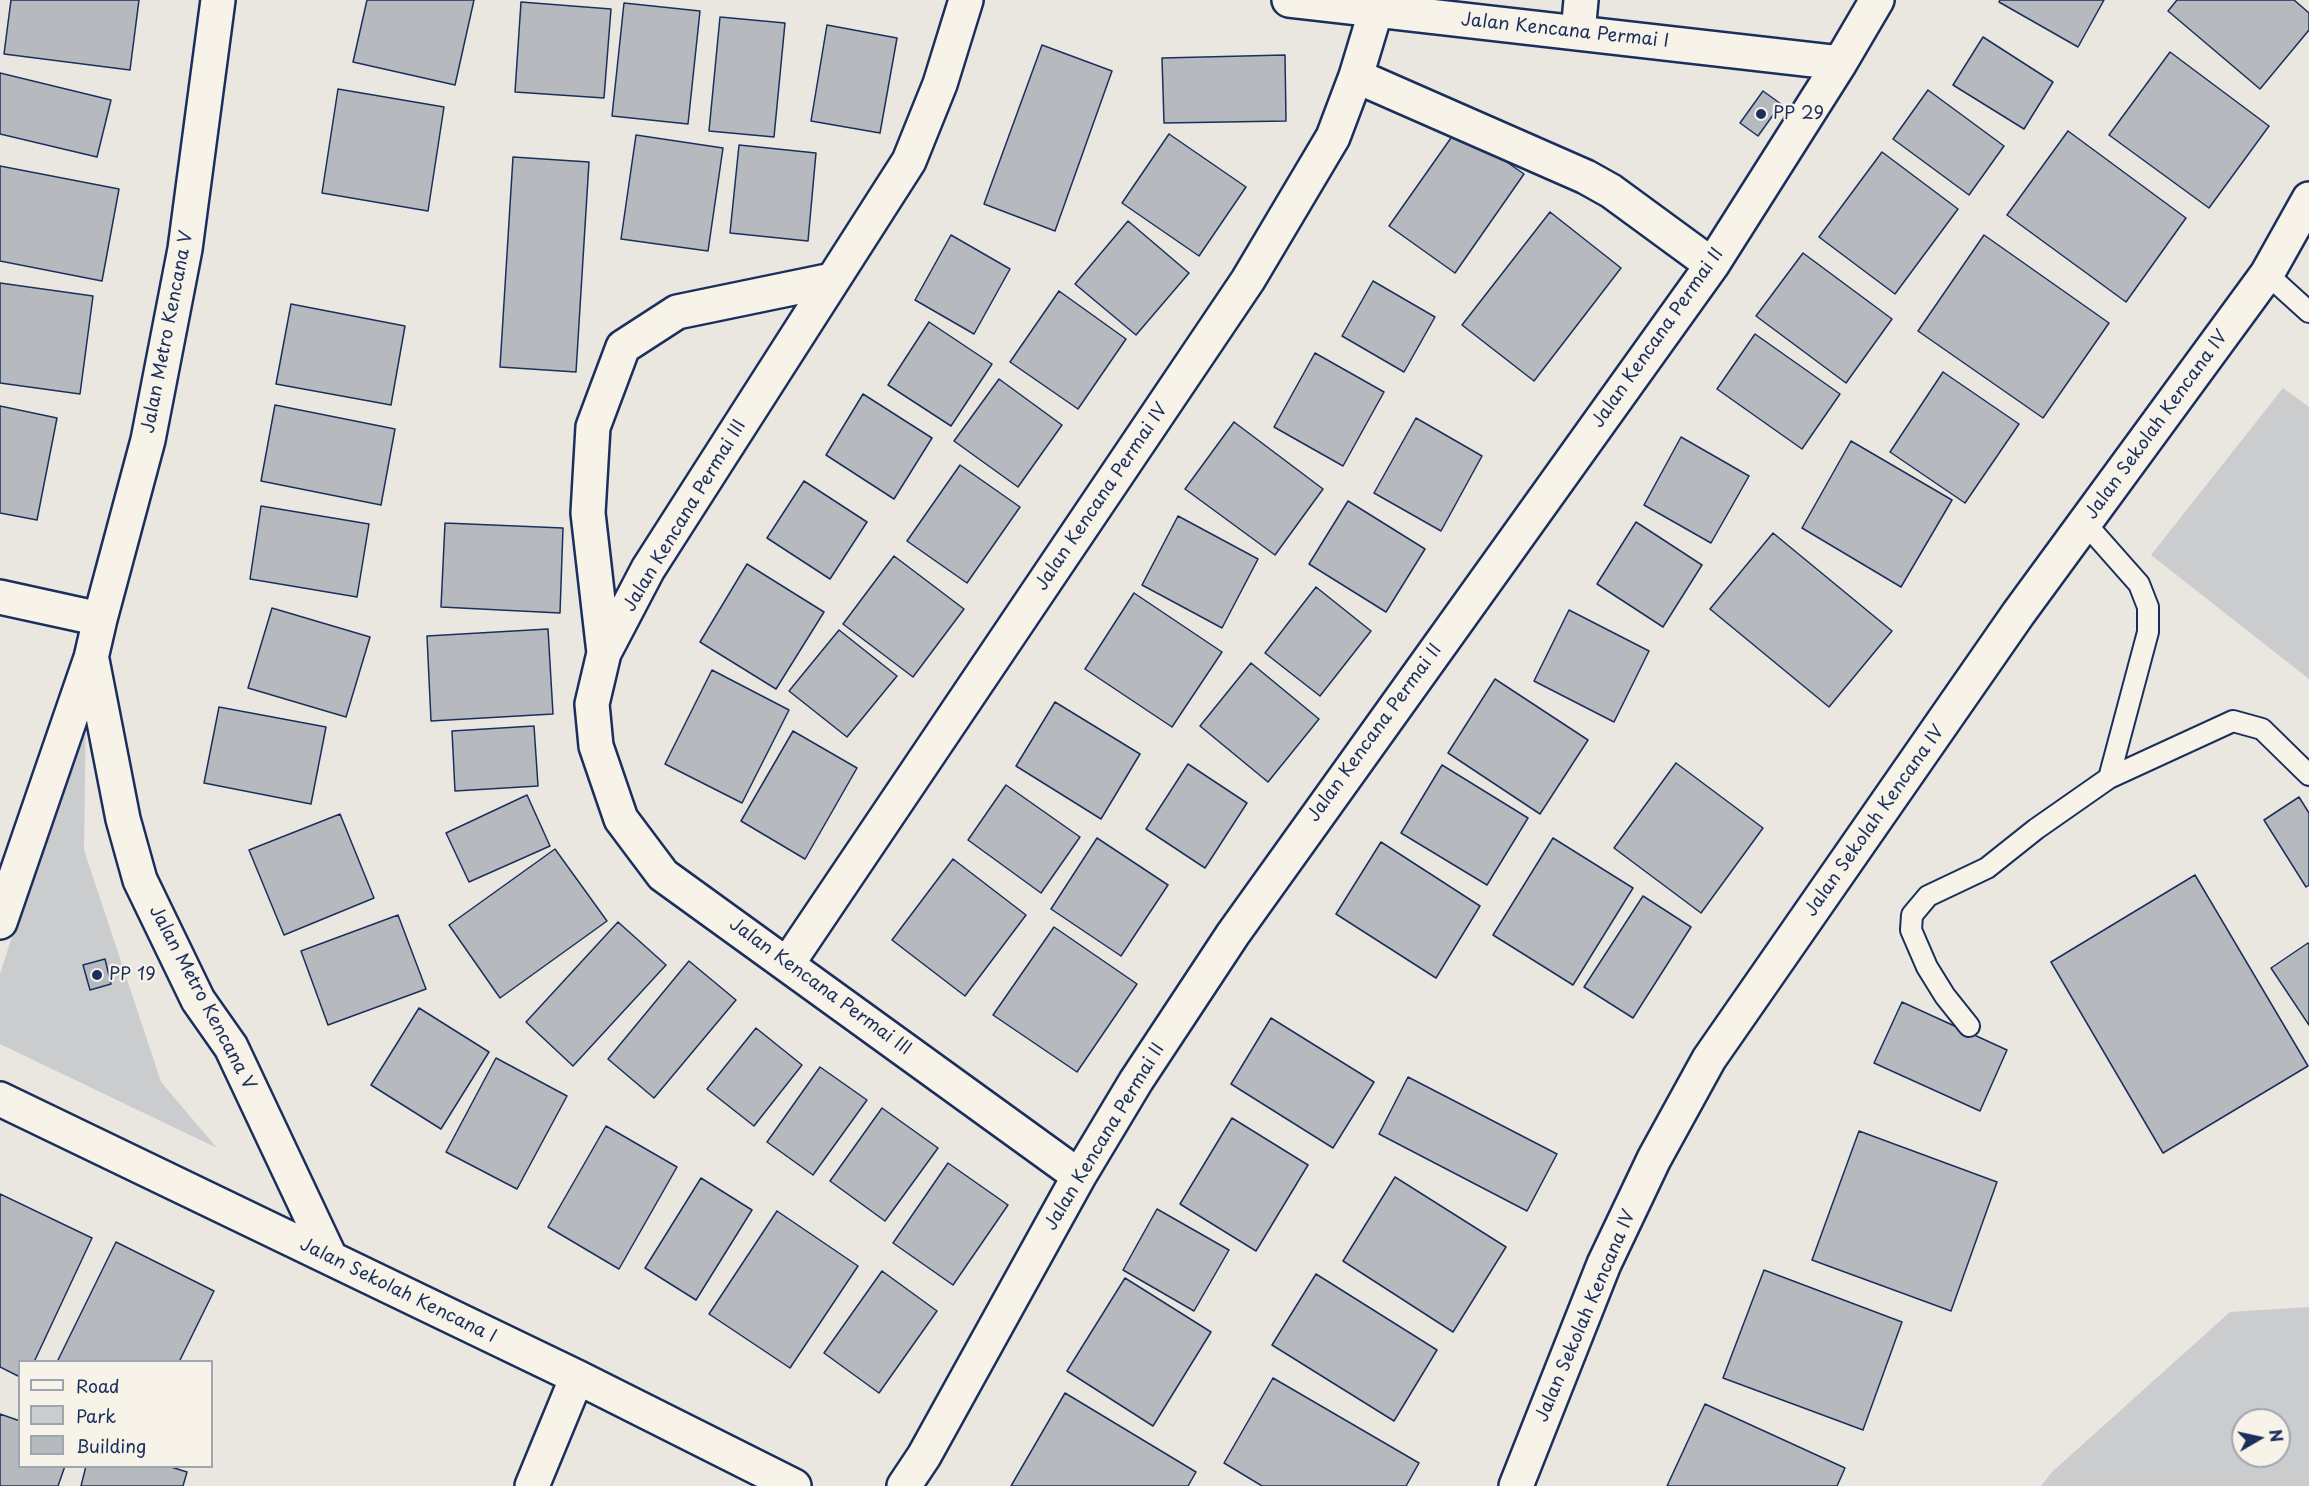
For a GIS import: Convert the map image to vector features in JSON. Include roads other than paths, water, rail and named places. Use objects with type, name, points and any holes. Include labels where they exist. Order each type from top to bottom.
[{"type":"street","name":"Jalan Metro Kencana V","points":[[0,922],[91,658],[148,440],[183,261],[218,0]]},
{"type":"street","name":"Jalan Kencana Permai III","points":[[966,0],[940,84],[909,161],[648,569],[604,653],[592,704],[596,746],[621,819],[663,875],[788,963],[1079,1176]]},
{"type":"street","name":"Jalan Kencana Permai I","points":[[1289,0],[1840,63]]},
{"type":"street","points":[[1578,33],[1581,0]]},
{"type":"street","name":"Jalan Kencana Permai II","points":[[904,1486],[927,1450],[1079,1176],[1136,1081],[1233,934],[1712,265],[1840,63],[1877,0]]},
{"type":"street","name":"Jalan Kencana Permai IV","points":[[788,963],[1248,280],[1333,137],[1356,76],[1376,10]]},
{"type":"street","points":[[1356,76],[1586,177],[1611,191],[1712,265]]},
{"type":"street","name":"Jalan Sekolah Kencana IV","points":[[1516,1486],[1604,1264],[1654,1159],[1709,1059],[2018,614],[2267,274],[2309,199]]},
{"type":"street","points":[[604,653],[588,513],[593,427],[622,347],[677,312],[832,280]]},
{"type":"street","points":[[0,597],[100,619]]},
{"type":"street","name":"Jalan Metro Kencana V","points":[[91,658],[123,819],[140,880],[198,1000],[231,1047],[330,1257]]},
{"type":"street","name":"Jalan Sekolah Kencana I","points":[[0,1099],[577,1377],[794,1486]]},
{"type":"street","points":[[532,1486],[577,1377]]},
{"type":"lane","points":[[2267,274],[2309,312]]},
{"type":"lane","points":[[2085,523],[2139,584],[2148,607],[2148,632],[2109,778]]},
{"type":"lane","points":[[1969,1026],[1945,996],[1927,967],[1911,930],[1912,915],[1928,896],[1987,868],[2036,829],[2109,778],[2233,721],[2262,729],[2309,775]]},
{"type":"place","name":"PP 29","points":[[1761,114]]},
{"type":"place","name":"PP 19","points":[[97,975]]}]
